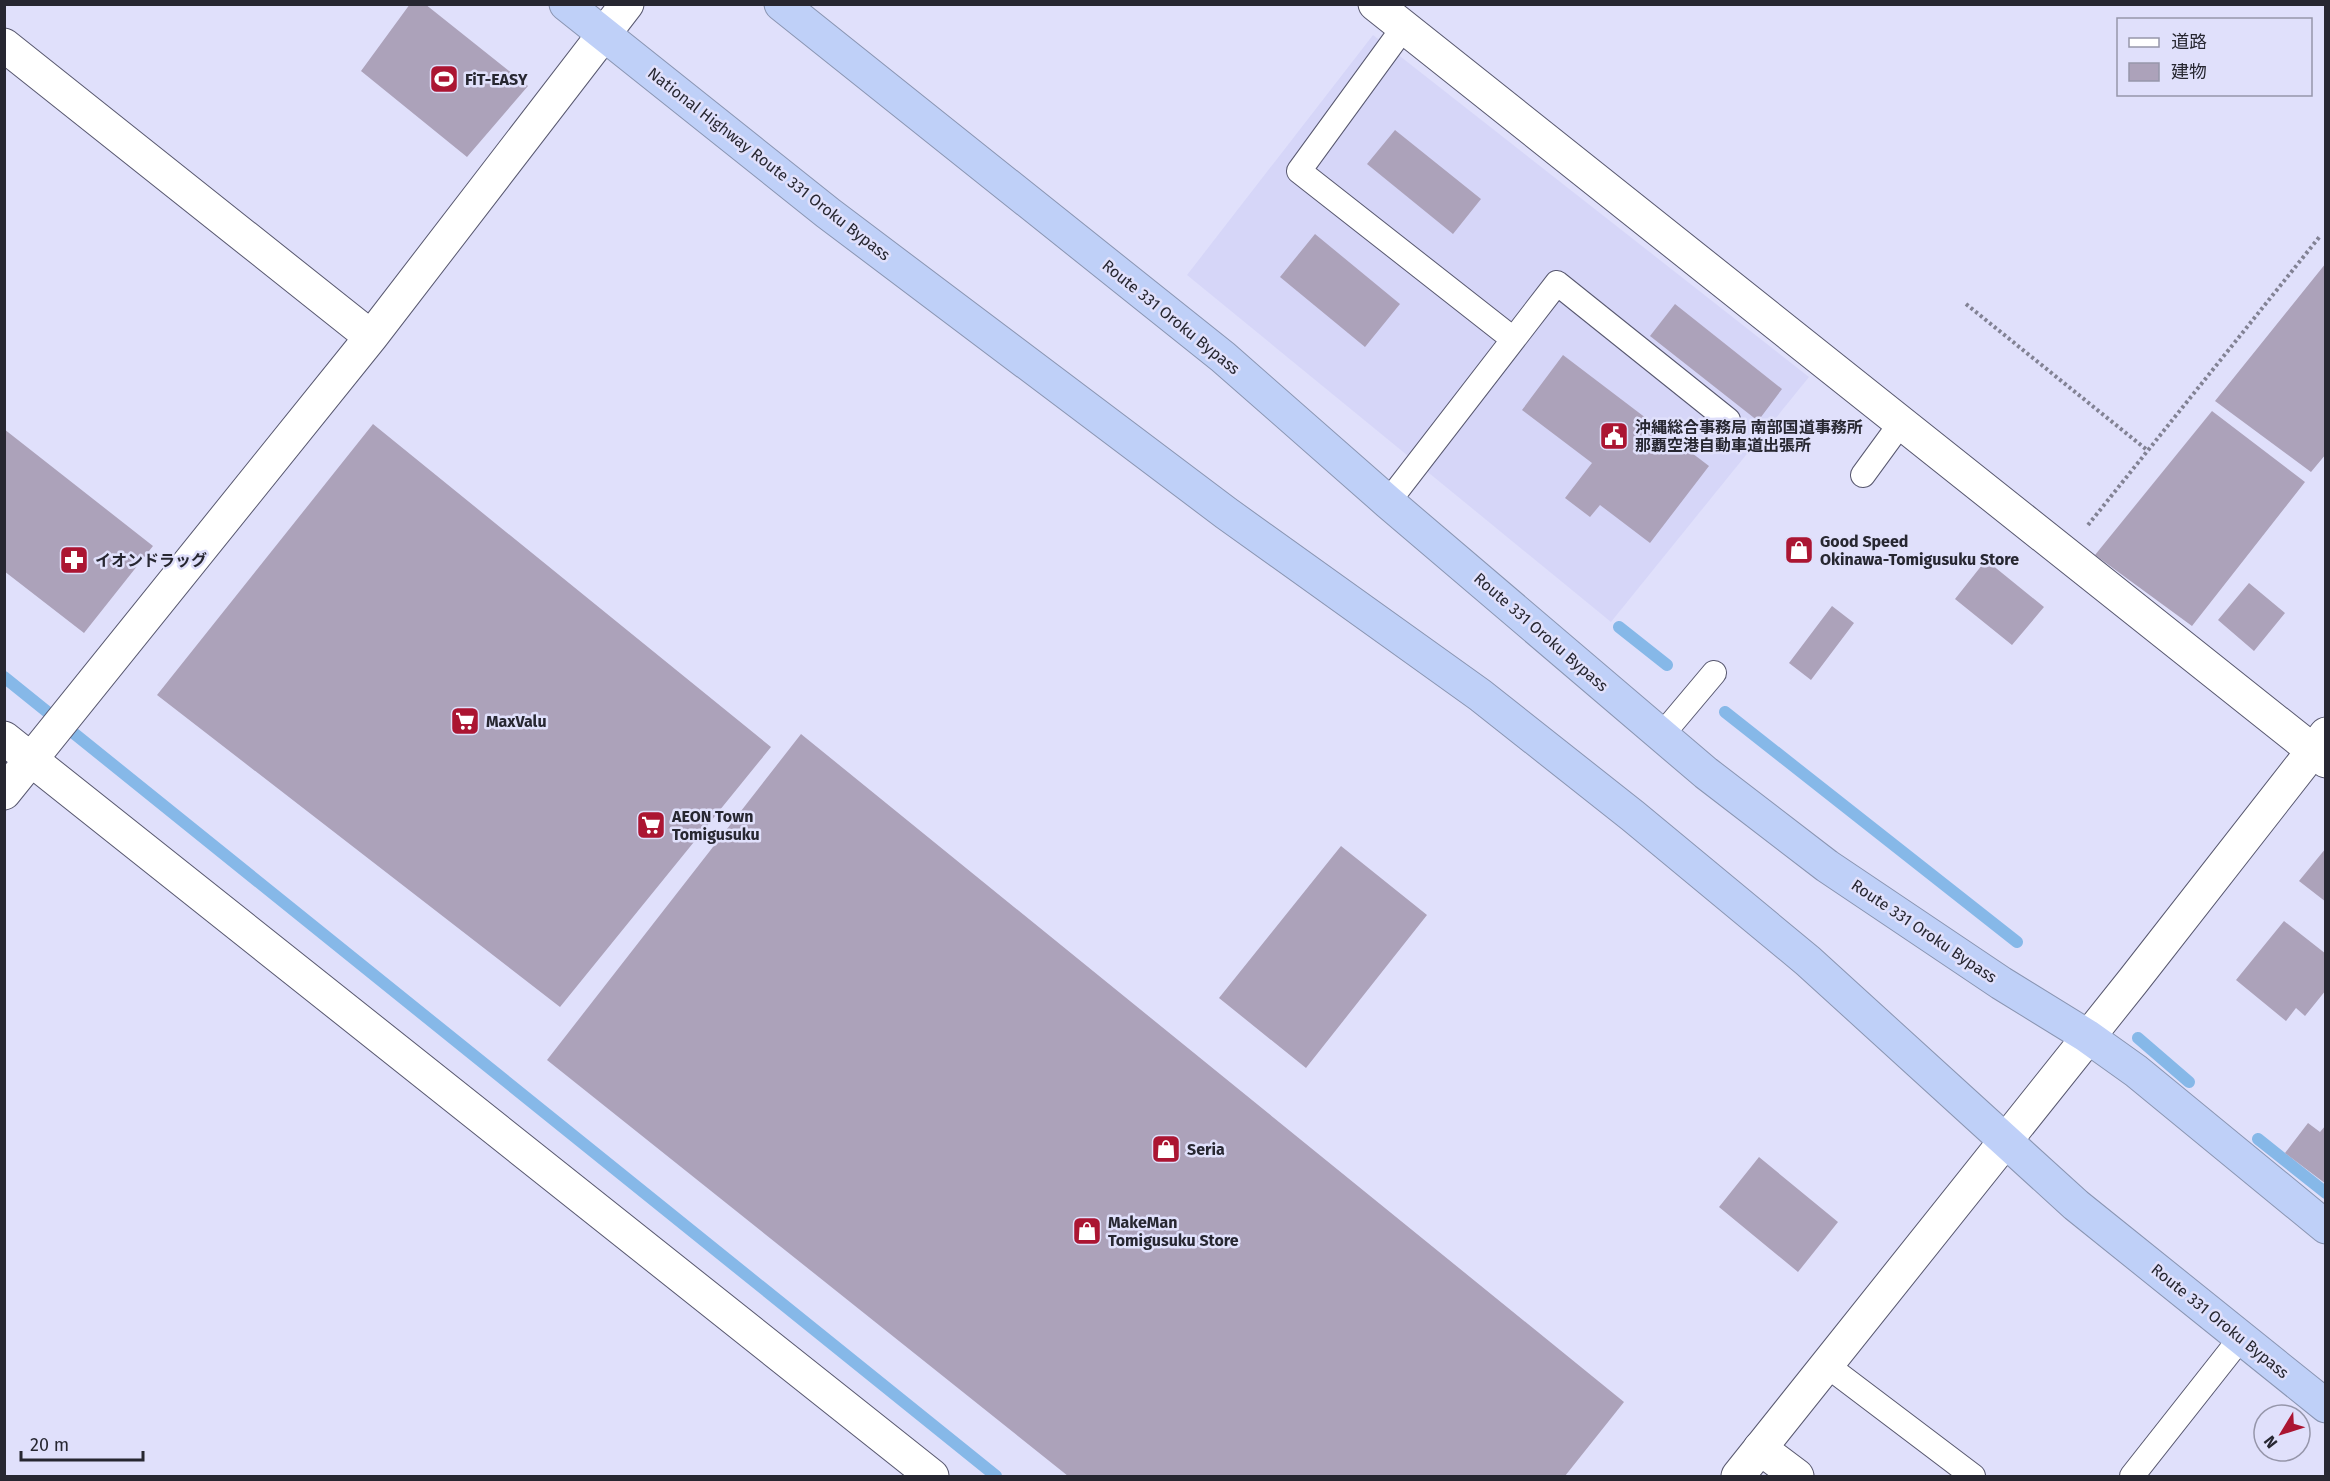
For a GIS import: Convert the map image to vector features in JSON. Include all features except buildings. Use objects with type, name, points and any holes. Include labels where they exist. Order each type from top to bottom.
[{"type":"highway","points":[[566,4],[604,35]]},
{"type":"highway","name":"Route 331 Oroku Bypass","points":[[781,4],[1224,357],[1388,502],[1661,736],[1827,866],[2001,983],[2087,1036],[2136,1071],[2325,1227]]},
{"type":"highway","name":"National Highway Route 331 Oroku Bypass","points":[[604,35],[836,219],[1217,506],[1480,695],[1624,809],[1808,961],[2005,1140]]},
{"type":"highway","name":"Route 331 Oroku Bypass","points":[[2005,1140],[2076,1205],[2325,1406]]},
{"type":"street","points":[[4,793],[371,337],[627,4]]},
{"type":"street","points":[[1375,4],[2065,553],[2321,748],[2087,1036],[1738,1476]]},
{"type":"street","points":[[4,45],[371,337]]},
{"type":"street","points":[[4,738],[35,755],[932,1476]]},
{"type":"street","points":[[1760,1448],[1797,1476]]},
{"type":"lane","points":[[1404,27],[1299,171],[1513,339]]},
{"type":"lane","points":[[1388,502],[1557,283],[1728,420]]},
{"type":"lane","points":[[1863,475],[1901,423]]},
{"type":"lane","points":[[1661,736],[1714,673]]},
{"type":"lane","points":[[2132,1476],[2240,1339]]},
{"type":"lane","points":[[1825,1364],[1973,1476]]},
{"type":"path","points":[[2065,553],[2321,235]]},
{"type":"path","points":[[1966,304],[2147,450]]},
{"type":"shaded area","points":[[1373,35],[1809,377],[1611,622],[1187,275]]},
{"type":"waterway","points":[[1619,627],[1667,665]]},
{"type":"waterway","points":[[4,677],[996,1476]]},
{"type":"waterway","points":[[1725,712],[2017,942]]},
{"type":"waterway","points":[[2138,1038],[2189,1082]]},
{"type":"waterway","points":[[2258,1139],[2326,1193]]},
{"type":"place","name":"FiT-EASY","points":[[444,79]]},
{"type":"place","name":"沖縄総合事務局 南部国道事務所 那覇空港自動車道出張所","points":[[1614,436]]},
{"type":"place","name":"Good Speed Okinawa-Tomigusuku Store","points":[[1799,550]]},
{"type":"place","name":"イオンドラッグ","points":[[74,560]]},
{"type":"place","name":"MaxValu","points":[[465,721]]},
{"type":"place","name":"AEON Town Tomigusuku","points":[[651,825]]},
{"type":"place","name":"Seria","points":[[1166,1149]]},
{"type":"place","name":"MakeMan Tomigusuku Store","points":[[1087,1231]]}]
